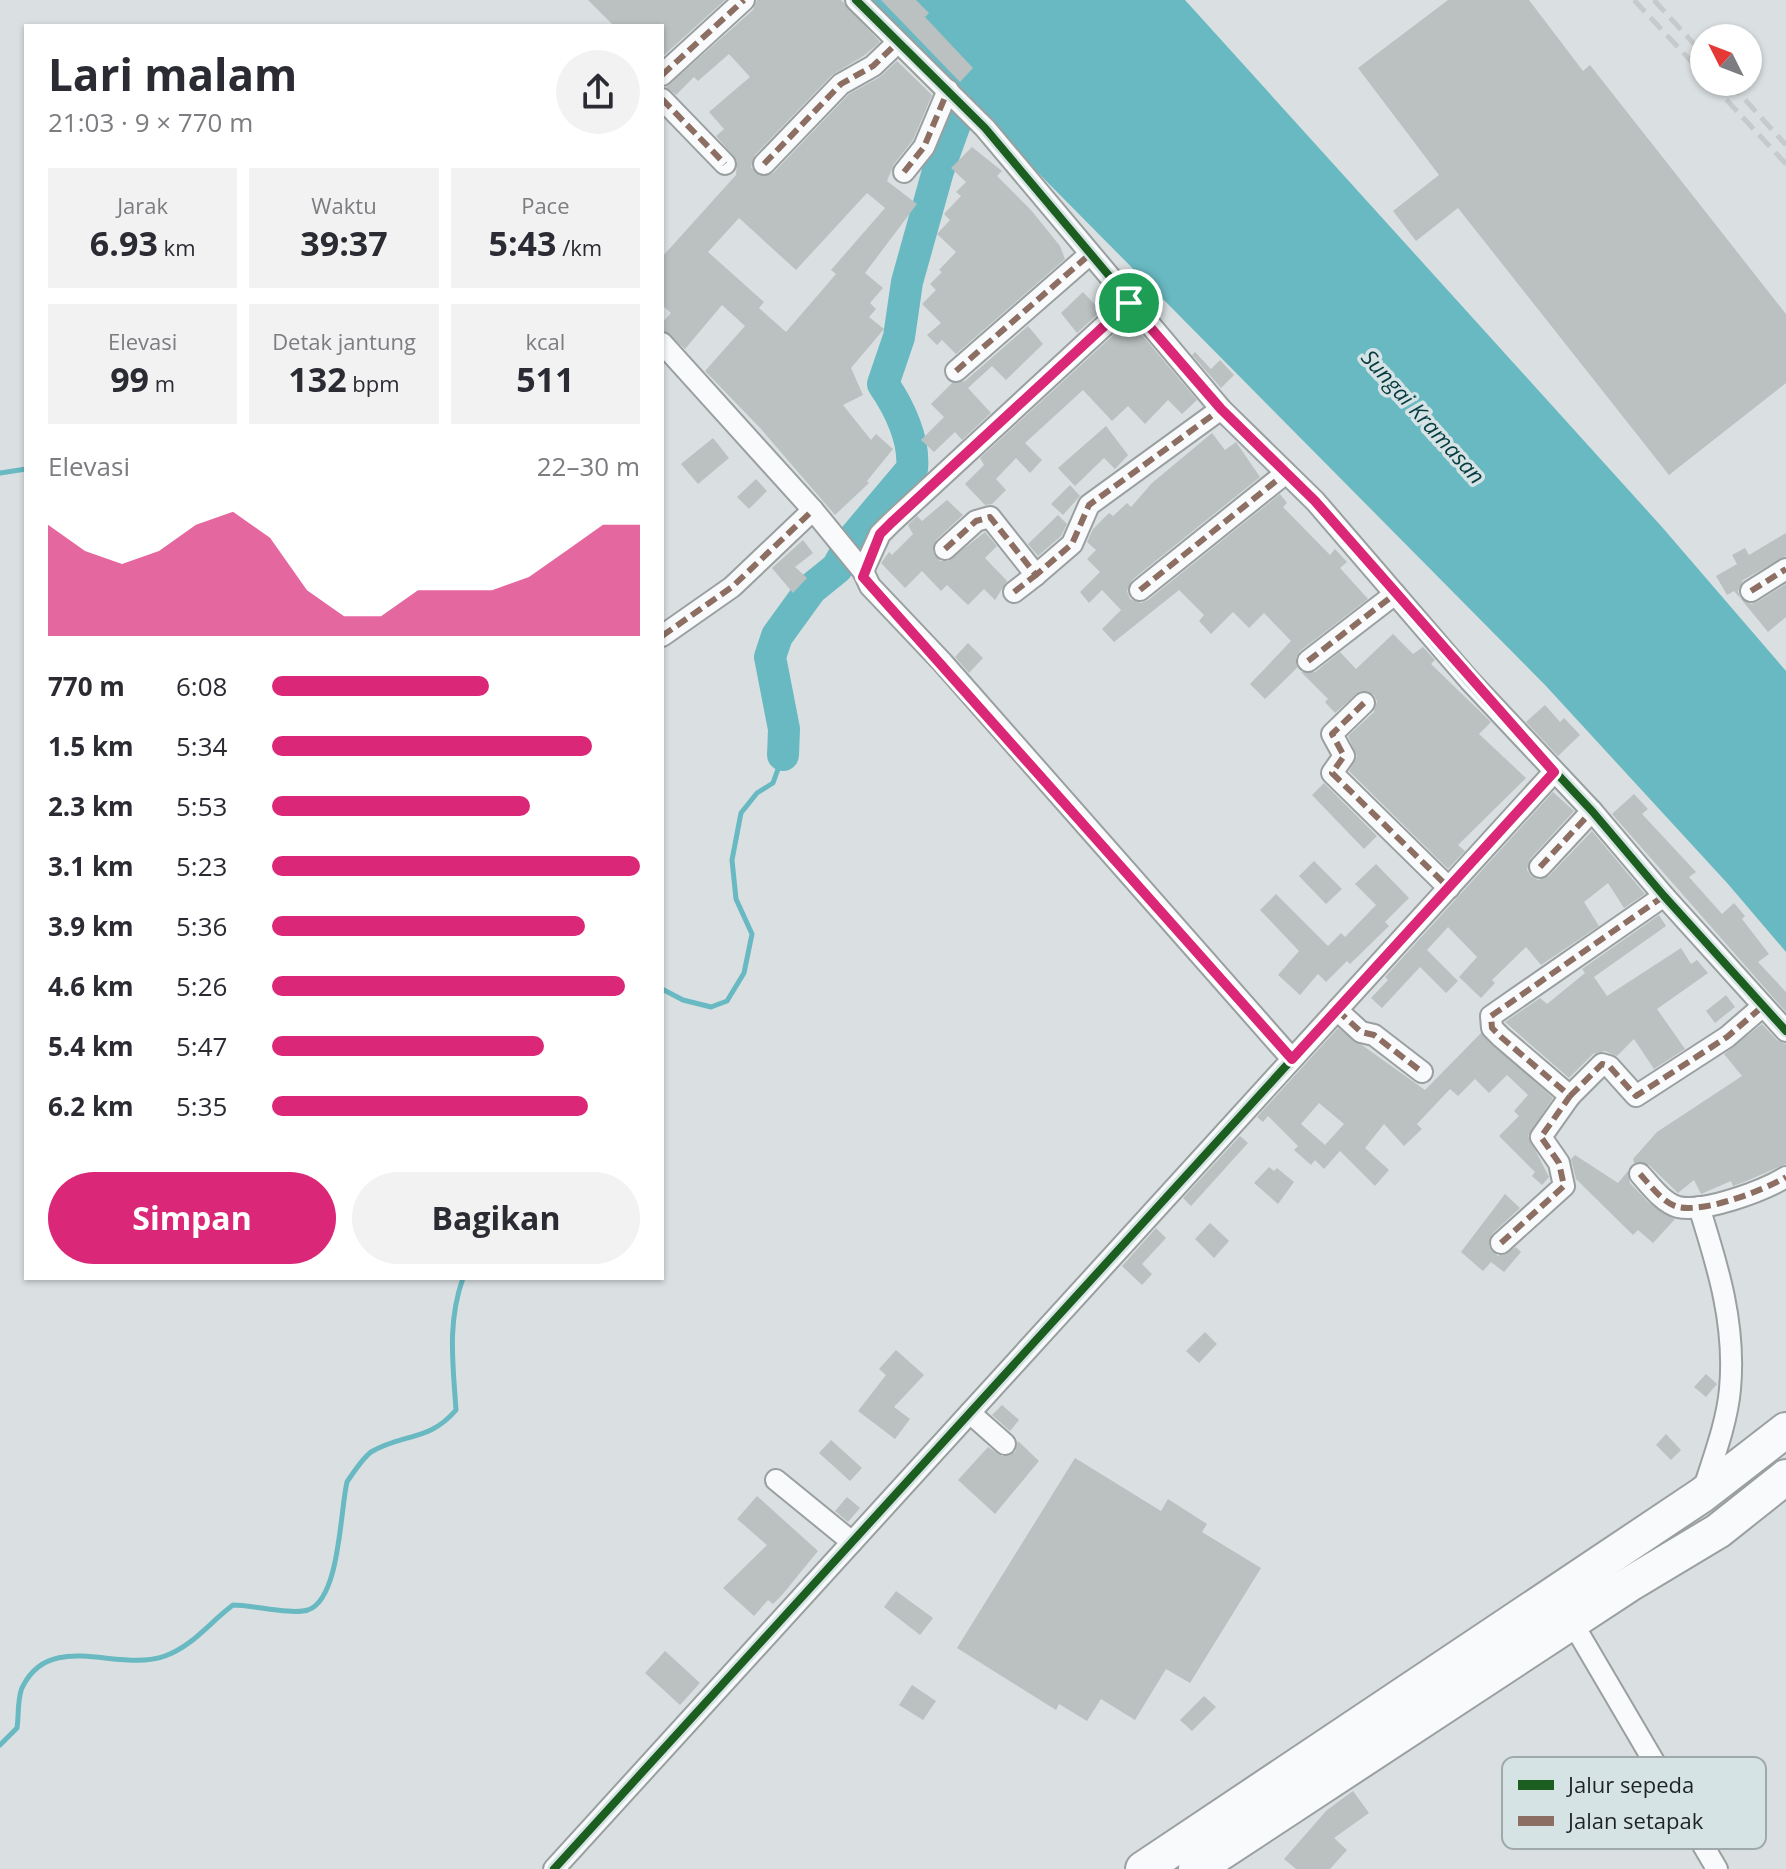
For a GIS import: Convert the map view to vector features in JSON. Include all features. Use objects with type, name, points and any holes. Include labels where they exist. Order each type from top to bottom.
[{"type":"highway","points":[[1143,1869],[1702,1495],[1786,1430]]},
{"type":"highway","points":[[1196,1869],[1572,1622],[1718,1531],[1786,1477]]},
{"type":"street","points":[[664,73],[744,0]]},
{"type":"street","points":[[856,0],[985,128],[1221,409],[1286,473],[1786,1031]]},
{"type":"street","points":[[764,164],[841,84],[873,66],[897,43]]},
{"type":"street","points":[[904,172],[924,147],[949,91]]},
{"type":"street","points":[[664,101],[725,164]]},
{"type":"street","points":[[956,371],[1089,255]]},
{"type":"street","points":[[860,566],[880,534],[891,523],[1129,303]]},
{"type":"street","points":[[664,345],[813,510],[860,566],[870,586],[943,663],[1292,1059]]},
{"type":"street","points":[[1014,592],[1072,544],[1089,505],[1221,409]]},
{"type":"street","points":[[1140,590],[1286,473]]},
{"type":"street","points":[[664,635],[732,587],[813,510]]},
{"type":"street","points":[[945,549],[976,521],[990,517],[1036,575]]},
{"type":"street","points":[[1751,591],[1786,569]]},
{"type":"street","points":[[1308,661],[1395,594]]},
{"type":"street","points":[[1364,703],[1332,734],[1344,756],[1332,773],[1449,888]]},
{"type":"street","points":[[554,1869],[1554,772]]},
{"type":"street","points":[[1540,867],[1592,811]]},
{"type":"street","points":[[1570,1096],[1492,1028],[1491,1016],[1664,896]]},
{"type":"street","points":[[1501,1243],[1564,1186],[1559,1163],[1541,1137],[1570,1096],[1602,1064],[1609,1066],[1636,1096],[1659,1078],[1727,1037],[1763,1006]]},
{"type":"street","points":[[1337,1010],[1361,1032],[1374,1035],[1422,1072]]},
{"type":"street","points":[[1640,1174],[1671,1204],[1699,1207],[1758,1191],[1786,1177]]},
{"type":"street","points":[[1699,1207],[1728,1308],[1730,1354],[1730,1391],[1702,1495]]},
{"type":"street","points":[[970,1413],[1005,1444]]},
{"type":"street","points":[[776,1480],[852,1542]]},
{"type":"street","points":[[1572,1622],[1651,1757]]},
{"type":"street","points":[[1705,1849],[1717,1869]]},
{"type":"water","name":"Sungai Kramasan","points":[[867,0],[1185,0],[1662,527],[1786,671],[1786,952],[1728,884],[1546,686]]},
{"type":"building","points":[[588,0],[725,0],[664,55],[664,24],[612,24]]},
{"type":"building","points":[[757,0],[841,0],[880,42],[832,75],[755,155],[751,167],[760,176],[773,173],[849,94],[880,77],[897,61],[932,95],[913,140],[894,164],[887,181],[917,204],[865,273],[883,288],[870,303],[876,309],[869,317],[884,329],[851,368],[863,395],[843,405],[871,440],[876,434],[893,449],[867,481],[869,483],[835,515],[761,429],[705,371],[745,326],[722,305],[685,349],[664,331],[664,321],[671,313],[664,307],[664,255],[736,175],[737,160],[716,136],[724,129],[709,112],[750,77],[729,54],[698,81],[694,77],[676,95],[666,87],[753,10]],"holes":[[[867,193],[885,208],[831,270],[836,274],[786,332],[759,308],[764,302],[708,252],[739,218],[796,270]]]},
{"type":"building","points":[[881,0],[916,0],[929,13],[925,17],[973,68],[960,82]]},
{"type":"building","points":[[1448,0],[1529,0],[1583,71],[1590,65],[1786,314],[1786,383],[1669,475],[1458,208],[1416,241],[1393,211],[1439,175],[1358,68]]},
{"type":"building","points":[[972,147],[1002,171],[997,176],[1031,210],[1060,246],[1065,259],[956,354],[942,340],[937,345],[927,335],[941,323],[922,304],[936,290],[930,284],[942,272],[939,270],[956,252],[937,234],[950,220],[944,214],[961,196],[956,192],[966,182],[951,168]]},
{"type":"building","points":[[1083,292],[1101,311],[1077,333],[1061,313]]},
{"type":"building","points":[[1028,326],[1043,344],[1006,380],[992,366],[968,388],[991,413],[962,440],[955,432],[934,452],[921,440],[944,417],[931,404],[952,383],[965,381]]},
{"type":"building","points":[[1121,328],[1130,336],[1137,329],[1197,400],[1182,414],[1168,400],[1145,424],[1128,406],[1112,421],[1083,390],[1025,443],[1042,460],[1030,473],[1016,458],[996,479],[1006,490],[992,504],[985,505],[965,484],[984,465],[980,458]]},
{"type":"building","points":[[1195,352],[1211,369],[1220,360],[1234,375],[1221,388],[1192,355]]},
{"type":"building","points":[[1106,426],[1128,455],[1115,469],[1104,458],[1075,486],[1058,468]]},
{"type":"building","points":[[1212,433],[1225,450],[1236,442],[1260,477],[1132,580],[1127,591],[1130,599],[1141,603],[1148,600],[1280,494],[1287,503],[1283,507],[1330,555],[1335,549],[1347,562],[1340,568],[1368,599],[1300,651],[1296,657],[1297,668],[1265,699],[1250,684],[1291,641],[1264,613],[1249,628],[1233,612],[1211,634],[1199,621],[1204,615],[1179,590],[1114,642],[1102,629],[1121,610],[1102,590],[1089,603],[1080,592],[1100,572],[1087,559],[1096,550],[1087,542],[1093,529],[1109,513],[1113,516],[1127,503],[1131,507],[1152,483]]},
{"type":"building","points":[[713,438],[729,458],[698,484],[681,464]]},
{"type":"building","points":[[756,479],[767,491],[749,509],[737,497]]},
{"type":"building","points":[[1070,485],[1080,496],[1063,515],[1051,504]]},
{"type":"building","points":[[947,500],[963,515],[936,540],[933,552],[940,561],[948,561],[985,532],[997,546],[985,558],[1007,581],[995,600],[984,589],[968,605],[947,585],[941,591],[922,571],[905,588],[881,563],[889,552],[892,555],[913,534],[908,525],[917,516],[922,521]]},
{"type":"building","points":[[1058,515],[1067,524],[1061,536],[1038,556],[1028,544]]},
{"type":"building","points":[[1786,533],[1786,556],[1743,580],[1738,591],[1740,598],[1734,591],[1727,595],[1716,576],[1737,564],[1732,555],[1745,548],[1749,555]]},
{"type":"building","points":[[803,540],[813,553],[795,567],[807,578],[793,593],[772,568]]},
{"type":"building","points":[[1786,584],[1786,617],[1768,632],[1741,599],[1751,604],[1757,602]]},
{"type":"building","points":[[1393,634],[1413,654],[1423,647],[1435,660],[1431,664],[1491,722],[1479,734],[1526,778],[1458,845],[1465,851],[1448,869],[1349,771],[1357,756],[1348,736],[1374,712],[1377,701],[1374,695],[1360,691],[1335,713],[1325,702],[1328,699],[1301,672],[1315,672],[1340,652],[1356,669]]},
{"type":"building","points":[[968,643],[983,658],[969,673],[955,657]]},
{"type":"building","points":[[1545,705],[1560,722],[1564,718],[1580,735],[1558,756],[1526,722]]},
{"type":"building","points":[[1324,783],[1377,836],[1364,849],[1312,795]]},
{"type":"building","points":[[1553,792],[1574,811],[1530,859],[1527,870],[1531,876],[1538,880],[1549,876],[1592,831],[1645,894],[1624,908],[1608,883],[1584,902],[1599,926],[1541,965],[1526,947],[1492,980],[1495,983],[1481,998],[1459,977],[1477,957],[1448,927],[1427,950],[1458,981],[1446,993],[1420,967],[1382,1008],[1371,998],[1388,980],[1385,977]]},
{"type":"building","points":[[1634,794],[1648,809],[1642,814],[1696,872],[1689,877],[1722,914],[1734,903],[1745,916],[1742,919],[1769,954],[1758,962],[1786,992],[1786,1012],[1612,814]]},
{"type":"building","points":[[1314,861],[1342,889],[1326,904],[1299,876]]},
{"type":"building","points":[[1376,864],[1409,898],[1385,922],[1389,926],[1350,964],[1347,961],[1326,982],[1318,974],[1300,995],[1278,975],[1299,951],[1260,910],[1276,894],[1328,946],[1341,933],[1345,937],[1376,905],[1355,884]]},
{"type":"building","points":[[1659,915],[1666,926],[1594,977],[1607,996],[1681,948],[1691,964],[1697,960],[1708,973],[1657,1009],[1685,1049],[1654,1069],[1634,1039],[1617,1056],[1605,1051],[1593,1054],[1569,1078],[1505,1022],[1540,998],[1547,1004],[1585,973],[1582,969]]},
{"type":"building","points":[[1726,995],[1735,1007],[1715,1023],[1706,1011]]},
{"type":"building","points":[[1762,1024],[1777,1040],[1786,1044],[1786,1164],[1733,1186],[1731,1181],[1701,1194],[1694,1180],[1678,1193],[1649,1165],[1634,1163],[1633,1159],[1657,1132],[1742,1076],[1724,1054]]},
{"type":"building","points":[[1338,1028],[1425,1090],[1481,1033],[1553,1098],[1528,1136],[1549,1177],[1542,1185],[1532,1176],[1535,1172],[1499,1136],[1519,1116],[1514,1111],[1528,1095],[1507,1075],[1489,1093],[1475,1079],[1458,1096],[1450,1089],[1417,1124],[1422,1129],[1404,1146],[1384,1124],[1365,1148],[1389,1170],[1375,1186],[1340,1151],[1324,1169],[1315,1160],[1311,1165],[1294,1150],[1298,1146],[1268,1116],[1263,1122],[1257,1117]],"holes":[[[1319,1103],[1344,1124],[1325,1145],[1301,1124]]]},
{"type":"building","points":[[1240,1136],[1248,1143],[1191,1206],[1183,1198]]},
{"type":"building","points":[[1575,1155],[1618,1183],[1628,1171],[1630,1183],[1648,1202],[1675,1219],[1653,1243],[1638,1230],[1633,1235],[1576,1179],[1571,1159]]},
{"type":"building","points":[[1269,1167],[1274,1171],[1277,1168],[1294,1182],[1278,1204],[1254,1183]]},
{"type":"building","points":[[1505,1194],[1520,1208],[1492,1234],[1489,1246],[1498,1256],[1516,1247],[1521,1252],[1504,1272],[1491,1262],[1483,1271],[1461,1252]]},
{"type":"building","points":[[1210,1223],[1229,1241],[1214,1258],[1195,1239]]},
{"type":"building","points":[[1156,1228],[1166,1238],[1142,1264],[1152,1274],[1142,1285],[1122,1266]]},
{"type":"building","points":[[1205,1332],[1217,1344],[1199,1363],[1186,1351]]},
{"type":"building","points":[[896,1350],[924,1375],[894,1407],[910,1419],[895,1439],[858,1411],[886,1375],[879,1369]]},
{"type":"building","points":[[1706,1374],[1717,1384],[1706,1397],[1694,1387]]},
{"type":"building","points":[[1002,1405],[1019,1420],[1010,1431],[992,1415]]},
{"type":"building","points":[[1666,1434],[1681,1450],[1671,1460],[1656,1445]]},
{"type":"building","points":[[831,1440],[862,1468],[850,1481],[819,1453]]},
{"type":"building","points":[[1018,1441],[1039,1461],[995,1514],[958,1480],[988,1447],[1002,1456],[1008,1456],[1015,1452]]},
{"type":"building","points":[[1075,1458],[1161,1511],[1168,1499],[1207,1524],[1202,1532],[1261,1568],[1190,1683],[1166,1669],[1135,1720],[1101,1699],[1087,1721],[1059,1704],[1056,1710],[957,1648]]},
{"type":"building","points":[[757,1496],[818,1551],[782,1595],[773,1604],[768,1600],[754,1616],[723,1588],[767,1545],[737,1519]]},
{"type":"building","points":[[847,1497],[860,1508],[848,1522],[835,1511]]},
{"type":"building","points":[[896,1591],[933,1618],[920,1635],[884,1607]]},
{"type":"building","points":[[665,1651],[700,1683],[680,1705],[645,1673]]},
{"type":"building","points":[[912,1685],[936,1701],[923,1720],[899,1705]]},
{"type":"building","points":[[1204,1696],[1216,1707],[1192,1731],[1180,1720]]},
{"type":"building","points":[[1353,1791],[1369,1813],[1334,1838],[1347,1850],[1330,1869],[1296,1869],[1284,1859],[1327,1810]]},
{"type":"waterway","points":[[783,755],[784,729],[770,657],[777,636],[811,589],[837,568],[853,539],[912,469],[905,424],[883,384],[899,337],[907,282],[938,171],[956,121],[989,84]]},
{"type":"waterway","points":[[0,473],[24,469]]},
{"type":"waterway","points":[[664,990],[683,1000],[711,1007],[727,1001],[744,973],[752,934],[736,899],[732,860],[741,813],[757,793],[773,783],[783,755]]},
{"type":"waterway","points":[[0,1745],[17,1728],[23,1686],[35,1669],[51,1660],[68,1656],[147,1660],[175,1652],[233,1605],[301,1611],[319,1603],[333,1572],[347,1482],[355,1470],[371,1452],[436,1427],[456,1410],[453,1327],[462,1280]]},
{"type":"railway","points":[[1634,0],[1690,60]]},
{"type":"railway","points":[[1654,0],[1690,40]]},
{"type":"railway","points":[[1723,96],[1786,164]]},
{"type":"railway","points":[[1742,96],[1786,145]]},
{"type":"marked path","points":[[664,73],[744,0]]},
{"type":"marked path","points":[[764,164],[841,84],[873,66],[897,43]]},
{"type":"marked path","points":[[904,172],[924,147],[948,90]]},
{"type":"marked path","points":[[664,101],[725,164]]},
{"type":"marked path","points":[[956,371],[1089,255]]},
{"type":"marked path","points":[[863,571],[880,534],[1129,303]]},
{"type":"marked path","points":[[945,549],[976,521],[990,517],[1036,575],[1072,544],[1089,505],[1221,409]]},
{"type":"marked path","points":[[1140,590],[1286,473]]},
{"type":"marked path","points":[[664,635],[732,587],[813,510]]},
{"type":"marked path","points":[[1751,591],[1786,569]]},
{"type":"marked path","points":[[1014,592],[1036,575]]},
{"type":"marked path","points":[[1308,661],[1395,594]]},
{"type":"marked path","points":[[1364,703],[1332,734],[1344,756],[1332,773],[1449,888]]},
{"type":"marked path","points":[[1540,867],[1592,811]]},
{"type":"marked path","points":[[1501,1243],[1564,1186],[1559,1163],[1541,1137],[1570,1096],[1492,1028],[1491,1016],[1664,896]]},
{"type":"marked path","points":[[1570,1096],[1602,1064],[1609,1066],[1636,1096],[1727,1037],[1763,1006]]},
{"type":"marked path","points":[[1337,1010],[1361,1032],[1374,1035],[1422,1072]]},
{"type":"marked path","points":[[1640,1174],[1667,1202],[1689,1208],[1733,1200],[1786,1177]]},
{"type":"cycle path","points":[[856,0],[985,128],[1221,409],[1315,501],[1470,681],[1592,811],[1786,1031]]},
{"type":"cycle path","points":[[554,1869],[1554,772]]},
{"type":"route","points":[[1129,303],[1221,409],[1315,501],[1470,681],[1554,772],[1292,1059],[943,663],[863,577],[880,534],[1129,303]]}]
